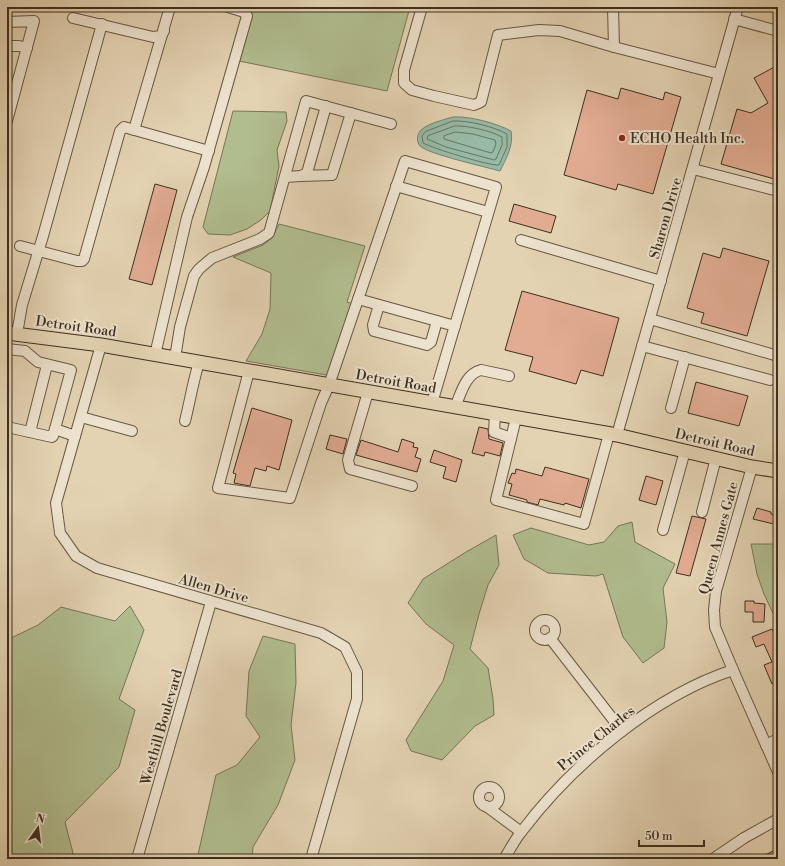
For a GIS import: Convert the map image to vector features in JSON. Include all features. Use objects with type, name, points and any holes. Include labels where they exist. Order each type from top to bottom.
[{"type":"main road","name":"Detroit Road","points":[[17,334],[101,345],[613,435],[752,467],[778,471]]},
{"type":"street","points":[[134,130],[170,7]]},
{"type":"street","points":[[155,355],[187,217],[209,151],[246,16],[244,12],[228,7]]},
{"type":"street","points":[[422,7],[404,70],[404,83],[412,90],[474,105],[480,102],[498,35],[539,30],[560,31],[718,74]]},
{"type":"street","points":[[613,7],[614,46]]},
{"type":"street","name":"Sharon Drive","points":[[511,438],[496,500],[584,524],[642,346],[738,7]]},
{"type":"street","points":[[73,18],[157,37],[161,36],[164,31]]},
{"type":"street","points":[[734,19],[778,31]]},
{"type":"street","points":[[7,22],[34,21],[27,48],[11,94],[7,121]]},
{"type":"street","points":[[7,427],[52,437],[71,370],[38,362],[25,351],[17,334],[22,305],[39,251],[102,24]]},
{"type":"street","points":[[7,46],[27,48]]},
{"type":"street","points":[[176,358],[180,327],[194,276],[199,269],[212,258],[260,239],[269,233],[306,101],[391,124]]},
{"type":"street","points":[[301,176],[307,173],[326,106]]},
{"type":"street","points":[[285,177],[332,174],[351,113]]},
{"type":"street","points":[[20,246],[79,262],[84,259],[120,131],[124,127],[209,151]]},
{"type":"street","points":[[249,371],[218,488],[290,498],[321,403],[329,385],[405,161],[496,187],[432,403]]},
{"type":"street","points":[[693,169],[778,191]]},
{"type":"street","points":[[396,186],[488,212]]},
{"type":"street","points":[[521,240],[661,281]]},
{"type":"street","points":[[358,299],[455,326]]},
{"type":"street","points":[[379,305],[373,326],[374,331],[427,345],[431,342],[437,321]]},
{"type":"street","points":[[650,319],[778,356]]},
{"type":"street","name":"Allen Drive","points":[[101,345],[56,503],[60,533],[76,556],[97,568],[321,633],[345,647],[357,672],[357,699],[311,859]]},
{"type":"street","points":[[642,346],[770,380]]},
{"type":"street","points":[[7,349],[25,351]]},
{"type":"street","points":[[671,408],[684,357]]},
{"type":"street","points":[[185,421],[191,398],[191,389],[199,362]]},
{"type":"street","points":[[30,432],[48,364]]},
{"type":"street","points":[[455,407],[469,376],[476,371],[480,370],[509,376]]},
{"type":"street","points":[[368,392],[348,460],[350,469],[412,486]]},
{"type":"street","points":[[495,414],[494,432],[511,438],[516,418]]},
{"type":"street","points":[[81,417],[132,431]]},
{"type":"street","points":[[55,429],[75,436]]},
{"type":"street","points":[[663,530],[685,451]]},
{"type":"street","points":[[702,512],[716,458]]},
{"type":"street","name":"Queen Annes Gate","points":[[752,467],[716,591],[714,610],[715,626],[778,772]]},
{"type":"street","name":"Westhill Boulevard","points":[[137,859],[211,602]]},
{"type":"street","points":[[550,638],[622,731]]},
{"type":"street","name":"Prince Charles","points":[[504,859],[521,832],[559,787],[588,759],[622,731],[684,692],[733,670]]},
{"type":"street","points":[[766,745],[778,739]]},
{"type":"street","points":[[486,806],[521,832]]},
{"type":"street","points":[[713,859],[744,838],[778,819]]},
{"type":"shaded area","points":[[253,7],[410,7],[387,91],[239,61]]},
{"type":"shaded area","points":[[233,111],[286,112],[287,121],[277,150],[279,166],[270,211],[261,220],[247,229],[230,235],[208,234],[203,227]]},
{"type":"shaded area","points":[[279,224],[365,246],[347,302],[356,305],[332,376],[246,361],[262,334],[270,309],[271,273],[233,257],[263,245],[272,238]]},
{"type":"shaded area","points":[[632,522],[635,542],[675,564],[663,588],[667,622],[664,648],[643,663],[623,637],[603,574],[596,576],[548,573],[524,559],[513,535],[531,528],[589,545],[604,542],[618,526]]},
{"type":"shaded area","points":[[496,535],[499,565],[488,585],[470,649],[488,668],[494,715],[475,726],[442,760],[411,751],[406,740],[443,681],[454,645],[426,624],[408,603],[423,579]]},
{"type":"shaded area","points":[[751,544],[778,544],[778,624],[764,594],[757,574]]},
{"type":"shaded area","points":[[130,606],[144,630],[119,699],[135,710],[119,767],[65,822],[73,853],[70,859],[7,859],[7,640],[38,625],[61,607],[115,621]]},
{"type":"shaded area","points":[[263,636],[295,644],[296,683],[291,725],[295,760],[278,805],[253,847],[252,859],[197,859],[216,775],[237,765],[260,737],[246,716],[249,671]]},
{"type":"water","points":[[453,117],[483,121],[498,125],[511,131],[512,136],[510,147],[500,171],[434,153],[420,146],[418,138],[421,130],[432,124]]},
{"type":"building","points":[[778,65],[778,180],[721,164],[737,109],[751,113],[768,103],[754,78]]},
{"type":"building","name":"ECHO Health Inc.","points":[[621,88],[663,100],[665,92],[681,97],[653,194],[618,184],[616,190],[564,175],[587,90],[618,99]]},
{"type":"building","points":[[155,184],[177,190],[152,285],[129,279]]},
{"type":"building","points":[[514,204],[556,216],[551,233],[509,221]]},
{"type":"building","points":[[723,248],[769,261],[747,336],[701,323],[704,313],[687,308],[703,253],[720,258]]},
{"type":"building","points":[[522,291],[619,318],[603,376],[581,370],[576,384],[529,371],[533,357],[505,350]]},
{"type":"building","points":[[696,382],[748,396],[739,426],[688,413]]},
{"type":"building","points":[[252,408],[292,420],[279,470],[267,466],[266,471],[255,468],[250,486],[234,483],[236,474],[233,473]]},
{"type":"building","points":[[479,427],[488,429],[489,439],[503,443],[500,456],[485,452],[484,456],[472,453]]},
{"type":"building","points":[[330,435],[347,439],[343,454],[326,449]]},
{"type":"building","points":[[402,439],[414,443],[413,447],[418,448],[415,457],[421,459],[417,472],[356,455],[361,440],[398,452]]},
{"type":"building","points":[[434,450],[462,460],[456,482],[443,478],[446,467],[430,462]]},
{"type":"building","points":[[545,467],[589,479],[581,508],[565,503],[564,505],[540,499],[538,505],[509,495],[512,484],[508,483],[512,473],[515,474],[516,469],[542,476]]},
{"type":"building","points":[[646,476],[663,481],[656,505],[639,500]]},
{"type":"building","points":[[757,508],[771,512],[771,514],[778,516],[778,525],[753,519]]},
{"type":"building","points":[[692,516],[706,519],[690,576],[676,573]]},
{"type":"building","points":[[745,601],[754,601],[754,603],[765,604],[764,622],[753,622],[753,612],[745,612]]},
{"type":"building","points":[[772,629],[778,642],[778,681],[772,684],[764,665],[772,662],[764,644],[756,647],[752,637]]},
{"type":"building","points":[[773,851],[776,857],[772,859],[758,859]]},
{"type":"place","name":"ECHO Health Inc.","points":[[622,138]]}]
